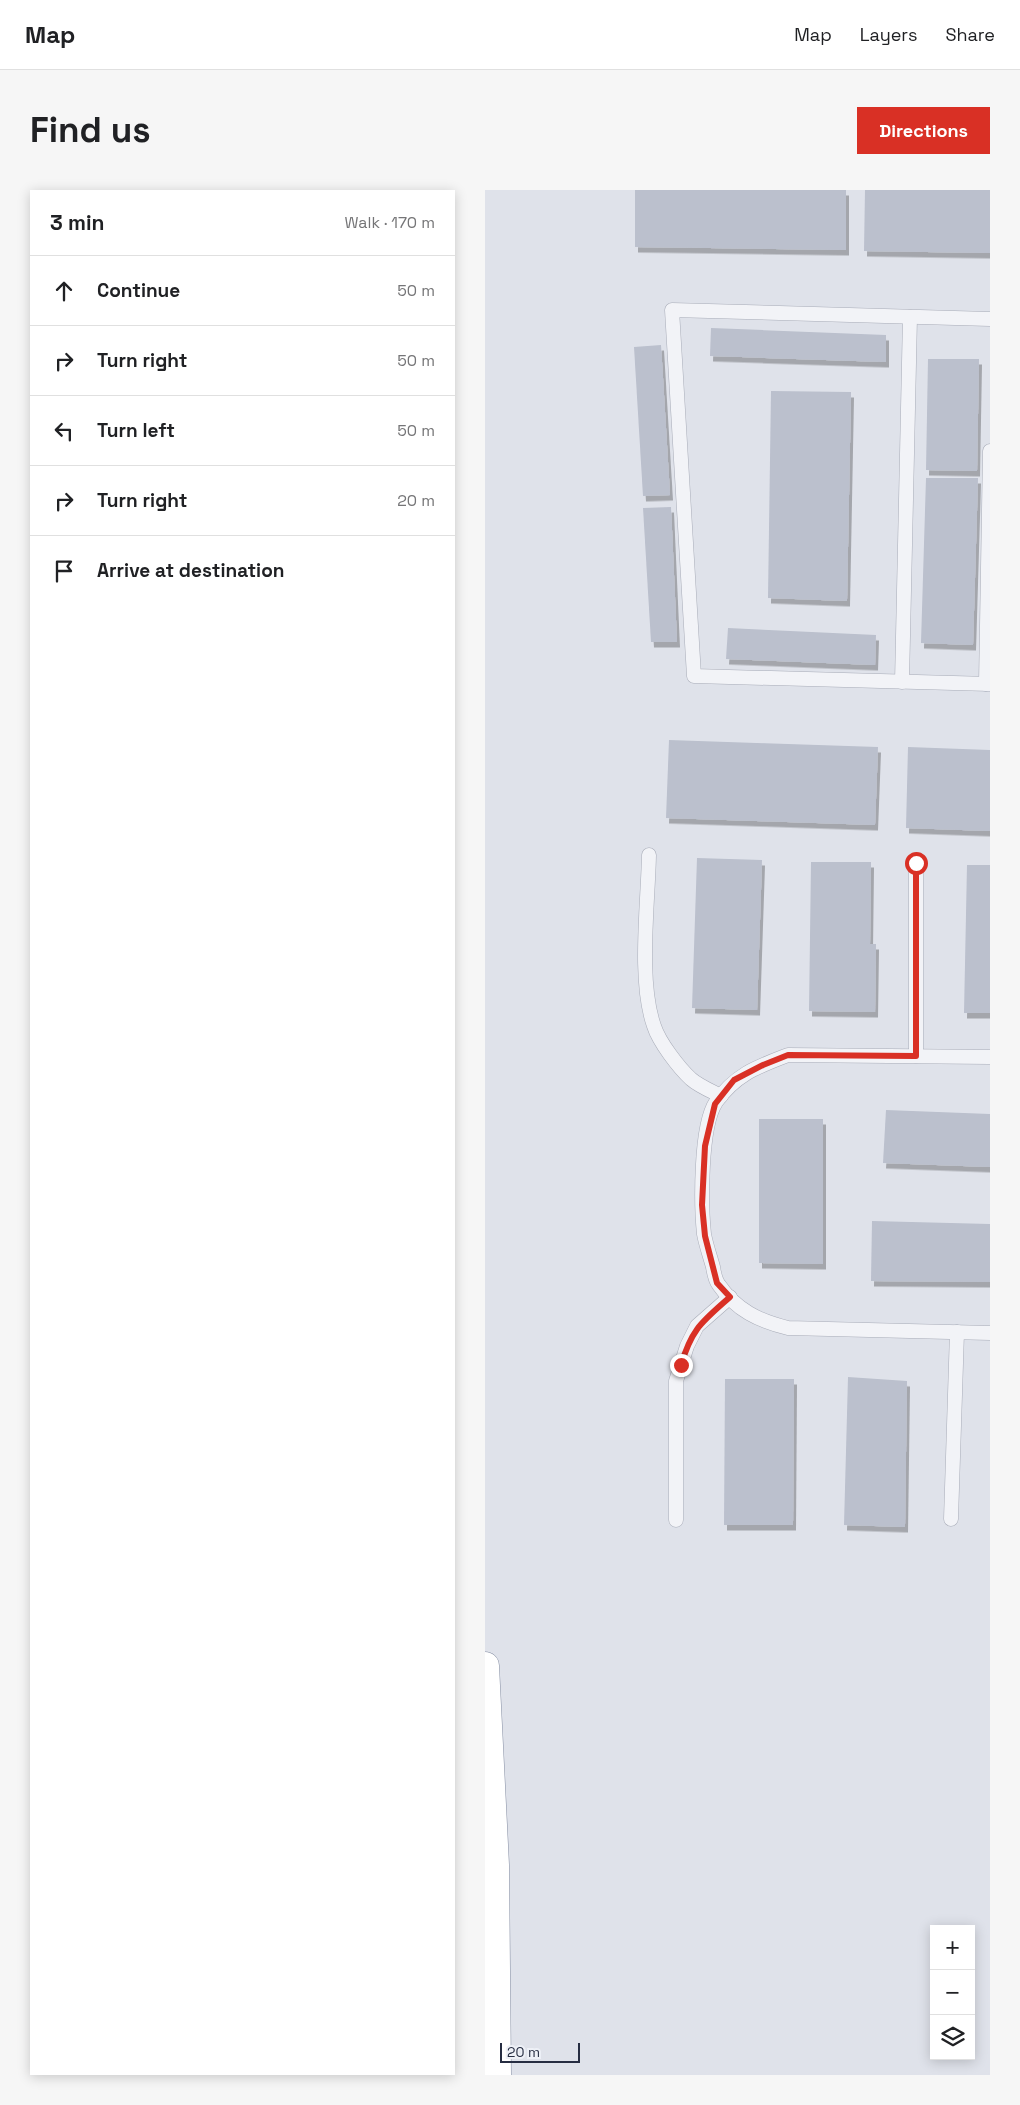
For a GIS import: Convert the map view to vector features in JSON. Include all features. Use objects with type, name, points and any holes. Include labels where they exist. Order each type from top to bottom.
[{"type":"highway","points":[[485,1666],[495,1865],[497,2075]]},
{"type":"lane","points":[[990,319],[672,310],[694,676],[988,684],[990,451]]},
{"type":"lane","points":[[902,682],[910,317]]},
{"type":"lane","points":[[649,855],[645,968],[647,999],[654,1027],[666,1048],[691,1079],[721,1096]]},
{"type":"lane","points":[[916,863],[916,1056]]},
{"type":"lane","points":[[990,1057],[788,1055],[763,1065],[734,1080],[715,1104],[705,1146],[702,1205],[705,1236],[717,1283],[741,1309],[763,1322],[788,1328],[990,1333]]},
{"type":"lane","points":[[676,1520],[676,1381],[687,1346],[697,1326],[730,1297]]},
{"type":"lane","points":[[951,1519],[957,1332]]},
{"type":"building","points":[[635,190],[846,190],[846,250],[635,247]]},
{"type":"building","points":[[865,190],[990,190],[990,253],[864,251]]},
{"type":"building","points":[[711,328],[886,335],[886,362],[710,356]]},
{"type":"building","points":[[661,345],[670,495],[643,496],[634,347]]},
{"type":"building","points":[[928,359],[979,359],[977,471],[926,470]]},
{"type":"building","points":[[771,391],[851,392],[847,601],[768,598]]},
{"type":"building","points":[[926,478],[978,478],[973,645],[921,643]]},
{"type":"building","points":[[671,507],[677,642],[651,642],[643,508]]},
{"type":"building","points":[[728,628],[876,635],[875,665],[726,659]]},
{"type":"building","points":[[669,740],[878,747],[875,825],[666,818]]},
{"type":"building","points":[[908,747],[990,750],[990,831],[906,828]]},
{"type":"building","points":[[697,858],[762,860],[757,1010],[692,1008]]},
{"type":"building","points":[[811,862],[871,862],[870,944],[876,944],[875,1012],[809,1011]]},
{"type":"building","points":[[967,865],[990,865],[990,1013],[964,1013]]},
{"type":"building","points":[[886,1110],[990,1114],[990,1167],[883,1163]]},
{"type":"building","points":[[759,1119],[823,1119],[823,1264],[759,1263]]},
{"type":"building","points":[[872,1221],[990,1224],[990,1282],[871,1281]]},
{"type":"building","points":[[848,1377],[907,1381],[905,1527],[844,1525]]},
{"type":"building","points":[[725,1379],[794,1379],[793,1525],[724,1525]]},
{"type":"route","points":[[681,1365],[687,1346],[697,1326],[730,1297],[717,1283],[705,1236],[702,1205],[705,1146],[715,1104],[734,1080],[788,1055],[916,1056],[916,863]]}]
